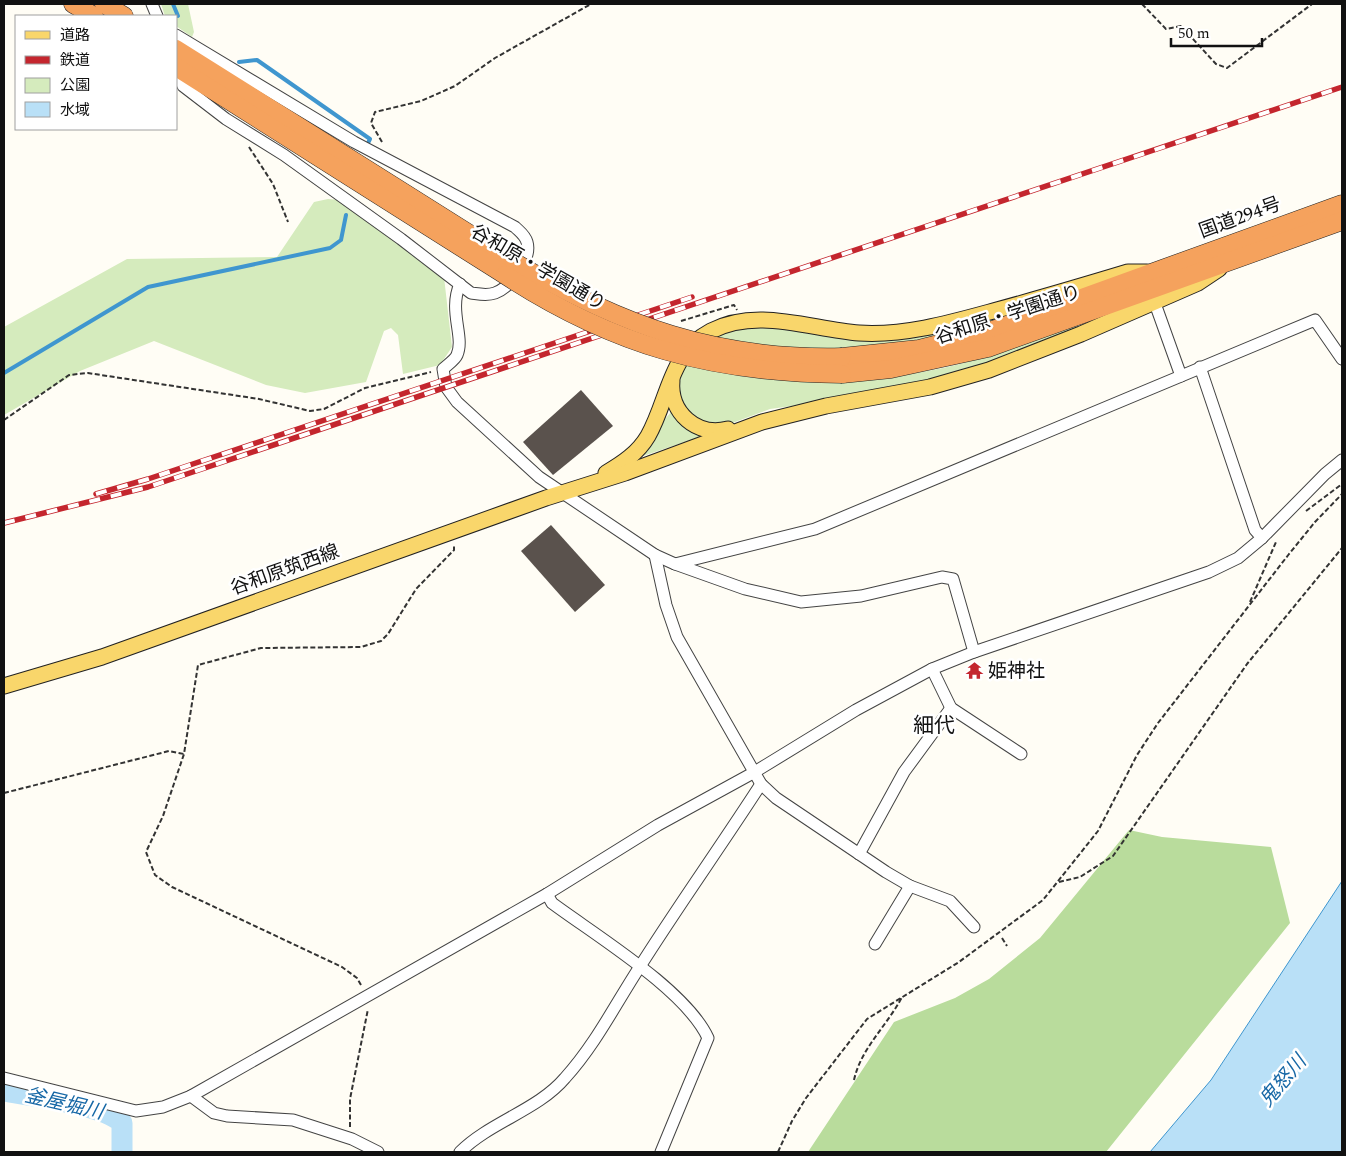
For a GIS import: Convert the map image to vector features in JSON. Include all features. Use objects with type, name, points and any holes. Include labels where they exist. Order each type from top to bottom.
[{"type":"highway","points":[[73,4],[92,15]]},
{"type":"highway","points":[[104,4],[122,15]]},
{"type":"highway","name":"谷和原・学園通り","points":[[178,50],[510,269]]},
{"type":"highway","name":"谷和原・学園通り","points":[[178,70],[510,269],[646,328],[712,346],[842,365],[993,330],[1152,287],[1235,259]]},
{"type":"highway","name":"国道294号","points":[[1152,287],[1342,204]]},
{"type":"highway","name":"国道294号","points":[[1235,259],[1342,221]]},
{"type":"main road","points":[[578,487],[618,466],[638,449],[652,428],[672,374],[690,346],[708,332],[738,320],[783,322],[861,333],[904,330],[939,326],[974,317],[1128,272],[1152,287],[1081,334],[989,370],[930,387],[826,406],[712,432],[697,428],[683,416],[676,406],[672,374]]},
{"type":"main road","points":[[578,487],[625,473],[762,422]]},
{"type":"main road","name":"谷和原筑西線","points":[[4,686],[102,657],[578,487]]},
{"type":"street","points":[[178,36],[354,142],[515,227],[524,235],[528,243],[527,257],[503,289],[486,295],[472,292],[284,155],[226,119],[183,86],[178,74]]},
{"type":"street","points":[[460,284],[454,308],[458,338],[457,355],[443,369],[446,387],[457,402],[532,471],[655,556],[745,589],[801,602],[839,600],[948,577],[956,582],[974,652]]},
{"type":"street","points":[[1152,287],[1182,376]]},
{"type":"street","points":[[675,564],[815,529],[1315,320],[1342,359]]},
{"type":"street","points":[[1200,367],[1255,530],[1262,538]]},
{"type":"street","points":[[4,1078],[136,1111],[163,1108],[191,1096],[547,894],[658,825],[753,773],[856,710],[932,669],[974,652],[1209,572],[1238,558],[1262,538],[1325,474],[1342,460]]},
{"type":"street","points":[[655,556],[666,605],[677,637],[761,784],[776,798],[910,886],[950,902],[974,928]]},
{"type":"street","points":[[932,669],[951,708],[1021,754]]},
{"type":"street","points":[[859,854],[904,772],[951,708]]},
{"type":"street","points":[[460,1152],[487,1130],[548,1093],[564,1080],[589,1049],[640,966],[761,784]]},
{"type":"street","points":[[875,944],[910,886]]},
{"type":"street","points":[[547,894],[552,903],[640,966],[683,1004],[708,1038],[661,1152]]},
{"type":"street","points":[[191,1096],[214,1113],[227,1116],[292,1120],[352,1139],[378,1152]]},
{"type":"path","points":[[388,160],[371,123],[375,112],[421,101],[455,86],[496,58],[591,4]]},
{"type":"path","points":[[1142,4],[1166,29],[1181,26],[1216,64],[1226,68],[1312,4]]},
{"type":"path","points":[[243,141],[260,163],[272,184],[288,222]]},
{"type":"path","points":[[677,323],[734,305]]},
{"type":"path","points":[[4,420],[69,376],[88,372],[259,400],[310,412],[324,409],[365,388],[443,369]]},
{"type":"path","points":[[1303,514],[1342,484]]},
{"type":"path","points":[[778,1152],[792,1121],[806,1098],[867,1019],[959,962],[1043,900],[1098,831],[1137,755],[1154,728],[1315,522],[1342,494]]},
{"type":"path","points":[[352,1139],[349,1114],[350,1099],[368,1005],[366,996],[357,978],[342,967],[172,887],[155,875],[146,852],[162,816],[184,754],[198,665],[261,648],[361,647],[381,641],[416,589],[454,550],[458,529]]},
{"type":"path","points":[[1250,604],[1278,536]]},
{"type":"path","points":[[1057,883],[1080,877],[1113,856],[1247,664],[1342,548]]},
{"type":"path","points":[[4,793],[169,751],[184,754]]},
{"type":"path","points":[[1002,938],[1007,946]]},
{"type":"path","points":[[854,1080],[864,1053],[895,1011],[902,997]]},
{"type":"green space","points":[[161,4],[188,4],[194,32],[192,37],[178,27],[178,15],[165,15]]},
{"type":"green space","points":[[328,199],[340,200],[444,277],[452,347],[440,365],[403,374],[398,335],[391,328],[384,331],[366,382],[305,393],[266,385],[154,341],[80,371],[4,415],[4,327],[127,259],[277,257],[314,202]]},
{"type":"green space","points":[[1064,295],[970,330],[896,347],[830,351],[709,338],[747,325],[881,337]]},
{"type":"green space","points":[[1076,325],[1078,329],[1020,354],[904,388],[844,399],[770,409],[727,425],[705,426],[683,410],[677,382],[684,365],[716,372],[781,380],[845,380],[910,374],[977,359]]},
{"type":"green space","points":[[672,411],[706,435],[640,457],[657,428]]},
{"type":"green space","points":[[1129,830],[1162,837],[1271,847],[1290,923],[1106,1152],[808,1152],[894,1022],[955,998],[989,979],[1040,938]]},
{"type":"water","name":"鬼怒川","points":[[1342,881],[1342,1152],[1150,1152],[1211,1080]]},
{"type":"building","points":[[581,390],[613,426],[553,475],[523,442]]},
{"type":"building","points":[[551,525],[605,585],[575,612],[521,551]]},
{"type":"waterway","points":[[173,4],[178,15]]},
{"type":"waterway","points":[[239,62],[257,60],[370,139],[368,143]]},
{"type":"waterway","points":[[4,373],[148,287],[330,248],[341,240],[346,215]]},
{"type":"waterway","name":"釜屋堀川","points":[[4,1091],[84,1106],[113,1117],[122,1123],[122,1152]]},
{"type":"railway","points":[[4,523],[148,487],[1342,87]]},
{"type":"railway","points":[[96,494],[148,479],[692,297]]},
{"type":"place","name":"姫神社","points":[[974,671]]},
{"type":"district","name":"細代","points":[[934,726]]}]
